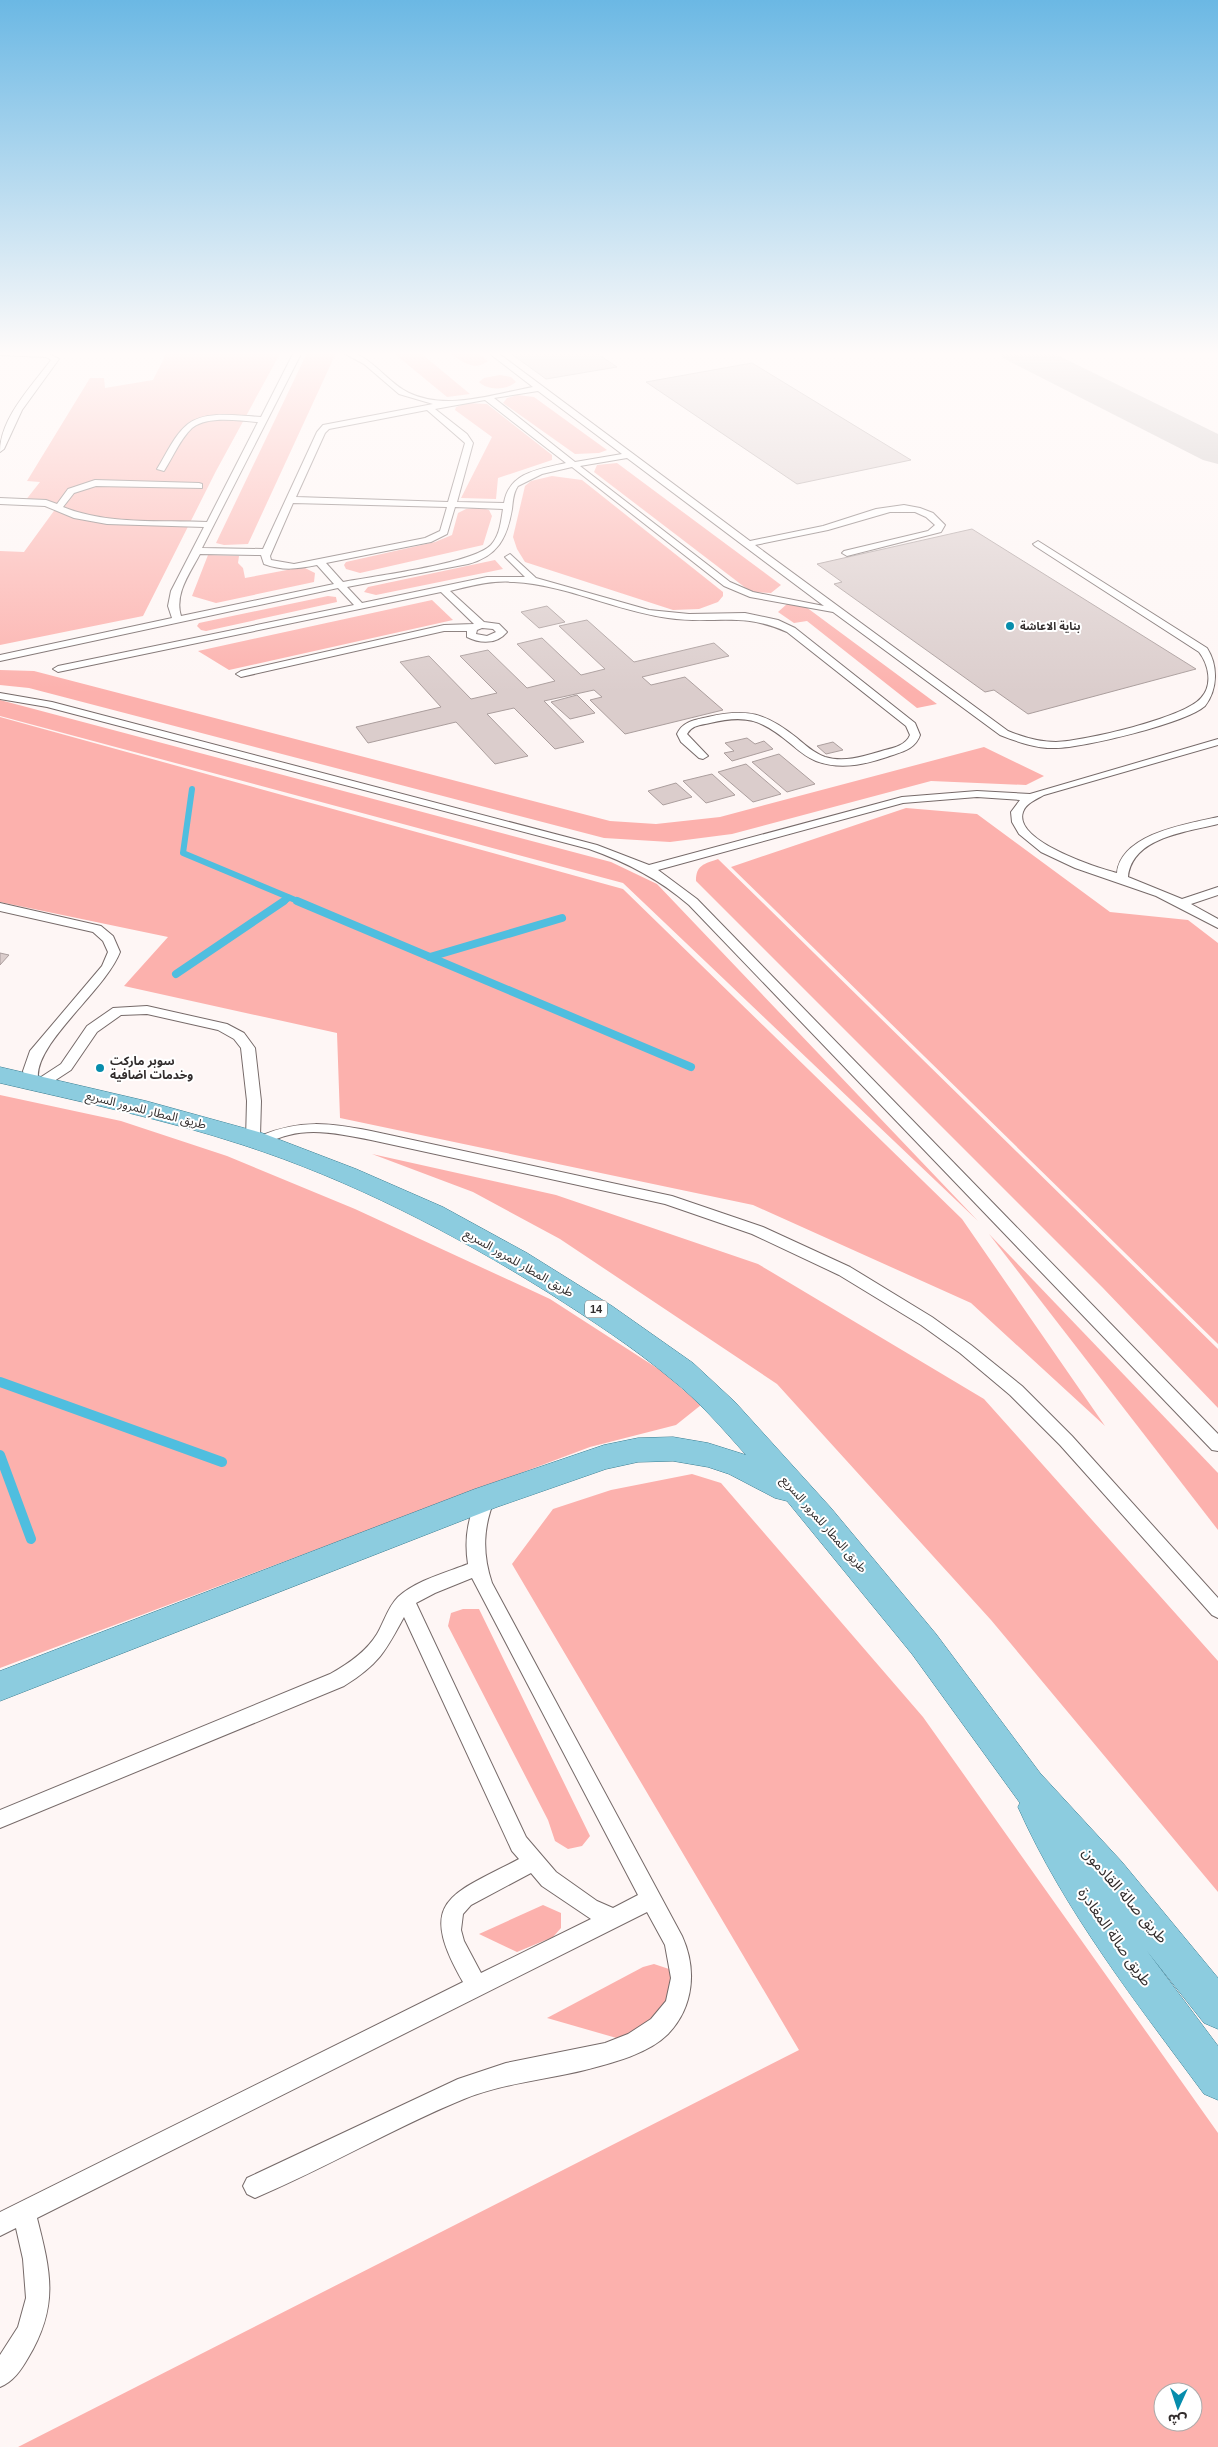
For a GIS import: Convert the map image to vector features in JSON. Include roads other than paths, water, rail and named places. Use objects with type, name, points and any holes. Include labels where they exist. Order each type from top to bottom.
[{"type":"main road","name":"طريق المطار للمرور السريع","points":[[0,1075],[146,1109],[257,1140],[347,1175],[433,1214],[517,1260],[602,1313],[682,1371],[724,1410],[820,1517],[924,1644],[1027,1785]]},
{"type":"main road","points":[[0,1686],[486,1498],[604,1457],[638,1450],[673,1449],[708,1455],[740,1466],[803,1498],[820,1517]]},
{"type":"main road","name":"طريق صالة المغادرة","points":[[1027,1785],[1038,1814],[1062,1859],[1104,1925],[1218,2080]]},
{"type":"main road","name":"طريق صالة القادمون","points":[[1027,1785],[1121,1888],[1218,2009]]},
{"type":"lane","points":[[161,469],[164,464]]},
{"type":"lane","points":[[178,621],[174,613],[174,598],[241,464]]},
{"type":"lane","points":[[307,464],[265,559],[267,562],[278,566],[294,567],[435,538],[447,528],[463,464]]},
{"type":"lane","points":[[0,658],[341,585],[456,564],[484,556],[500,543],[512,488],[517,482],[536,474],[581,464]]},
{"type":"lane","points":[[640,464],[749,544],[837,612],[1004,732],[1028,742],[1056,745],[1082,742],[1186,712],[1206,700],[1217,676],[1210,656],[1038,544]]},
{"type":"lane","points":[[576,465],[727,584],[750,594],[837,612]]},
{"type":"lane","points":[[59,507],[71,490],[95,483],[199,486]]},
{"type":"lane","points":[[291,500],[508,506]]},
{"type":"lane","points":[[0,501],[38,502],[59,507],[77,516],[96,520],[210,525]]},
{"type":"lane","points":[[749,544],[836,525],[890,508],[905,508],[919,511],[940,526],[938,530],[931,533],[847,553]]},
{"type":"lane","points":[[197,551],[267,552]]},
{"type":"lane","points":[[510,557],[532,579]]},
{"type":"lane","points":[[319,562],[360,606]]},
{"type":"lane","points":[[58,669],[498,578],[532,579],[658,614],[684,617],[732,614],[766,619],[780,624],[791,630],[911,726],[916,735],[910,744],[873,758],[853,763],[832,762],[809,754],[764,718],[746,714],[728,714],[691,724],[683,730],[682,734],[685,740],[703,756]]},
{"type":"lane","points":[[241,674],[444,628],[477,627],[443,589]]},
{"type":"lane","points":[[0,696],[48,704],[594,846],[649,869],[673,884],[692,902],[1218,1444]]},
{"type":"lane","points":[[649,869],[902,800],[960,794],[1030,797],[1218,742]]},
{"type":"lane","points":[[1030,797],[1017,810],[1018,825],[1024,833],[1060,858],[1122,878],[1181,903],[1218,924]]},
{"type":"lane","points":[[1122,878],[1122,865],[1134,848],[1151,840],[1218,820]]},
{"type":"lane","points":[[1181,903],[1218,891]]},
{"type":"lane","points":[[0,908],[97,929],[109,939],[114,952],[108,967],[37,1051],[30,1071],[36,1083],[66,1067],[92,1029],[118,1011],[147,1010],[222,1027],[239,1036],[248,1048],[257,1140],[286,1130],[327,1128],[607,1186],[668,1201],[728,1220],[787,1243],[844,1270],[900,1302],[946,1333],[1005,1380],[1054,1426],[1218,1610]]},
{"type":"lane","points":[[255,2186],[458,2090],[486,2080],[592,2058],[624,2046],[658,2030],[671,2016],[680,1998],[684,1980],[682,1961],[675,1943],[483,1584],[477,1568],[474,1535],[478,1516],[486,1498]]},
{"type":"lane","points":[[0,1819],[337,1680],[353,1671],[378,1647],[398,1610],[406,1601],[418,1593],[477,1568]]},
{"type":"lane","points":[[406,1601],[493,1792],[519,1844],[532,1862],[569,1895],[612,1918]]},
{"type":"lane","points":[[478,1986],[452,1936],[449,1926],[450,1915],[455,1905],[464,1898],[532,1862]]},
{"type":"lane","points":[[0,2224],[652,1899]]},
{"type":"lane","points":[[0,2375],[17,2355],[31,2330],[39,2304],[38,2270],[24,2212]]},
{"type":"waterway","points":[[192,789],[183,853],[300,902]]},
{"type":"waterway","points":[[283,902],[289,898]]},
{"type":"waterway","points":[[176,974],[284,901]]},
{"type":"waterway","points":[[297,901],[691,1067]]},
{"type":"waterway","points":[[430,957],[562,918]]},
{"type":"waterway","points":[[0,1382],[222,1462]]},
{"type":"waterway","points":[[0,1455],[31,1539]]},
{"type":"place","name":"بناية الاعاشة","points":[[1010,626]]},
{"type":"place","name":"سوبر ماركت وخدمات اضافية","points":[[100,1068]]}]
